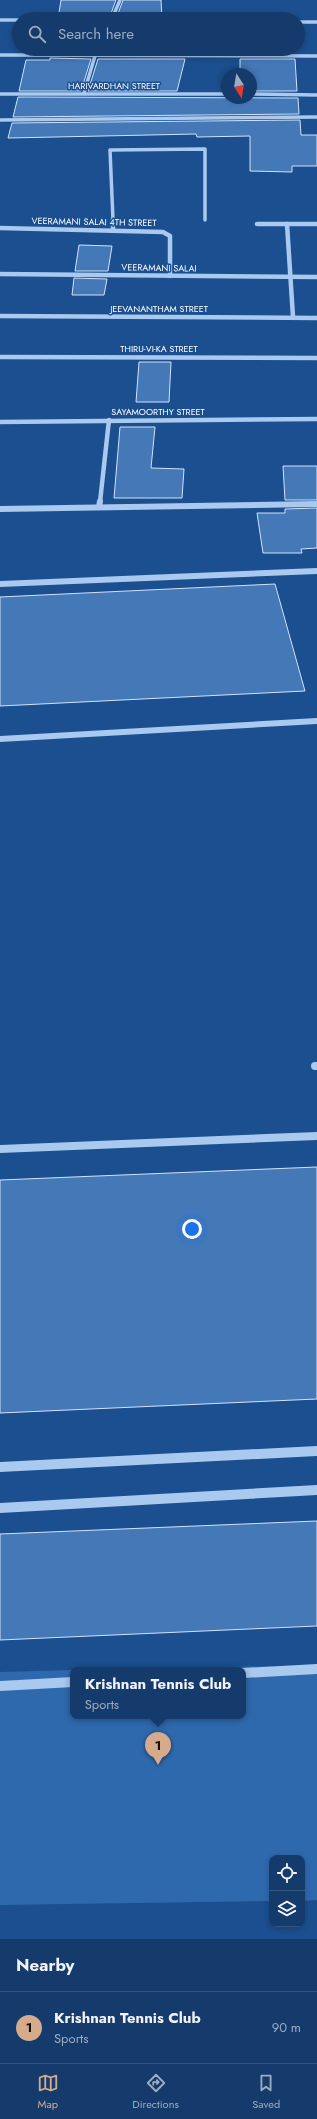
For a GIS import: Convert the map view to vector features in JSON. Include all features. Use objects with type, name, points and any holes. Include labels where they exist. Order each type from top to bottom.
[{"type":"street","points":[[115,12],[120,0]]},
{"type":"street","points":[[0,20],[12,20]]},
{"type":"street","points":[[305,22],[317,22]]},
{"type":"street","points":[[0,55],[12,55]]},
{"type":"street","points":[[84,93],[93,56]]},
{"type":"street","points":[[305,56],[317,56]]},
{"type":"street","name":"HARIVARDHAN STREET","points":[[0,94],[221,94]]},
{"type":"street","points":[[257,94],[317,95]]},
{"type":"street","points":[[0,120],[317,117]]},
{"type":"street","points":[[113,229],[110,150],[205,149],[205,220]]},
{"type":"street","points":[[257,224],[317,224]]},
{"type":"street","points":[[287,224],[293,317]]},
{"type":"street","name":"VEERAMANI SALAI 4TH STREET","points":[[0,228],[156,230],[170,236],[170,276]]},
{"type":"street","name":"VEERAMANI SALAI","points":[[0,274],[317,277]]},
{"type":"street","name":"JEEVANANTHAM STREET","points":[[0,316],[317,318]]},
{"type":"street","name":"THIRU-VI-KA STREET","points":[[0,357],[317,358]]},
{"type":"street","name":"SAYAMOORTHY STREET","points":[[0,422],[317,419]]},
{"type":"street","points":[[99,507],[109,420]]},
{"type":"street","points":[[0,509],[317,504]]},
{"type":"street","points":[[0,584],[317,571]]},
{"type":"street","points":[[0,739],[317,721]]},
{"type":"street","points":[[0,1149],[317,1136]]},
{"type":"street","points":[[0,1467],[317,1451]]},
{"type":"street","points":[[0,1508],[317,1490]]},
{"type":"street","points":[[246,1673],[317,1669]]},
{"type":"street","points":[[0,1686],[70,1682]]},
{"type":"shaded area","points":[[317,1665],[317,1900],[305,1901],[305,1855],[269,1855],[269,1901],[0,1905],[0,1672],[70,1670],[70,1719],[246,1719],[246,1667],[226,1667]]},
{"type":"building","points":[[61,0],[116,0],[112,12],[59,12]]},
{"type":"building","points":[[123,0],[161,0],[162,12],[119,12]]},
{"type":"building","points":[[50,58],[91,59],[81,91],[19,91],[26,60],[50,60]]},
{"type":"building","points":[[98,59],[185,59],[177,91],[88,91]]},
{"type":"building","points":[[240,59],[295,59],[297,91],[257,91],[257,68],[240,68]]},
{"type":"building","points":[[18,97],[221,98],[221,104],[257,104],[257,98],[298,98],[299,114],[13,117]]},
{"type":"building","points":[[300,120],[301,135],[317,135],[317,166],[292,166],[292,172],[250,171],[250,136],[197,137],[196,134],[8,138],[12,123]]},
{"type":"building","points":[[79,245],[112,246],[108,271],[75,271]]},
{"type":"building","points":[[74,278],[107,279],[104,295],[72,295]]},
{"type":"building","points":[[139,362],[171,362],[169,402],[136,402]]},
{"type":"building","points":[[120,427],[155,427],[151,468],[184,469],[182,498],[114,498]]},
{"type":"building","points":[[283,466],[317,466],[317,500],[285,500]]},
{"type":"building","points":[[317,508],[317,548],[301,549],[302,553],[263,553],[257,513],[285,513],[285,509]]},
{"type":"building","points":[[275,584],[305,691],[0,706],[0,597]]},
{"type":"building","points":[[317,1167],[317,1399],[0,1413],[0,1180]]},
{"type":"building","points":[[317,1521],[317,1626],[0,1640],[0,1534]]},
{"type":"place","name":"Krishnan Tennis Club","points":[[158,1765]]}]
